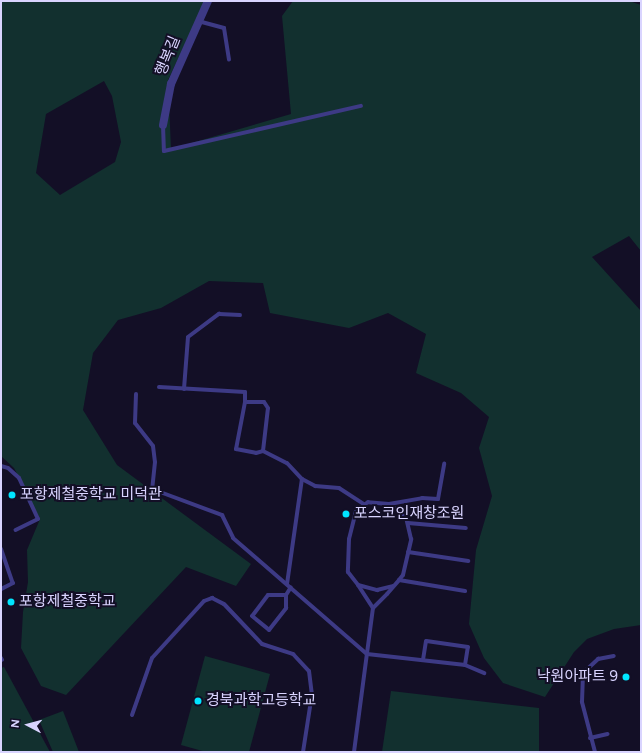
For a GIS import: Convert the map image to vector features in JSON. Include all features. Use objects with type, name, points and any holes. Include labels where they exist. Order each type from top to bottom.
[{"type":"street","name":"행복길","points":[[163,125],[171,84],[197,21],[208,1]]},
{"type":"lane","points":[[197,21],[224,28],[229,60]]},
{"type":"lane","points":[[163,125],[164,151],[361,106]]},
{"type":"lane","points":[[184,389],[188,337],[219,314],[240,316]]},
{"type":"lane","points":[[159,387],[245,392],[245,402],[236,449],[256,453],[263,451],[287,463],[302,479],[315,486],[339,488],[365,505]]},
{"type":"lane","points":[[136,394],[135,423],[153,446],[155,462],[152,489],[222,514],[233,538],[367,654],[423,659],[465,665],[484,673]]},
{"type":"lane","points":[[245,402],[264,402],[268,408],[263,451]]},
{"type":"lane","points":[[373,608],[348,572],[349,539],[356,511],[368,502],[389,504],[422,498],[438,499],[444,464]]},
{"type":"lane","points":[[1,466],[8,468],[19,478],[38,519],[15,530]]},
{"type":"lane","points":[[286,595],[268,595],[252,616],[269,630],[286,608],[286,595],[289,586],[302,479]]},
{"type":"lane","points":[[354,752],[373,608],[402,575],[411,539],[406,517],[389,504]]},
{"type":"lane","points":[[408,523],[466,528]]},
{"type":"lane","points":[[1,549],[13,583],[1,589]]},
{"type":"lane","points":[[408,552],[468,561]]},
{"type":"lane","points":[[399,580],[465,591]]},
{"type":"lane","points":[[358,585],[377,590],[393,586]]},
{"type":"lane","points":[[132,715],[152,658],[204,601],[212,598],[224,604],[262,644],[293,654],[309,671],[312,694],[303,752]]},
{"type":"lane","points":[[423,659],[426,641],[468,647],[465,665]]},
{"type":"lane","points":[[595,752],[590,738],[582,702],[583,673],[598,659],[614,656]]},
{"type":"lane","points":[[590,738],[608,734]]},
{"type":"green space","points":[[1,1],[205,1],[168,80],[171,149],[291,114],[282,16],[293,1],[629,1],[641,5],[641,251],[629,236],[592,257],[641,311],[641,625],[614,629],[587,639],[574,652],[545,697],[503,683],[484,658],[469,624],[476,550],[492,496],[479,448],[489,417],[461,393],[416,373],[426,334],[388,313],[349,328],[270,313],[263,283],[209,281],[161,308],[118,320],[93,353],[83,410],[117,465],[251,564],[236,586],[186,567],[66,695],[41,686],[21,648],[23,612],[28,582],[27,550],[40,519],[14,468],[1,456]],"holes":[[[104,81],[112,96],[121,142],[115,162],[60,195],[36,173],[46,114]]]},
{"type":"green space","points":[[205,656],[270,674],[249,752],[206,752],[181,745]]},
{"type":"green space","points":[[4,667],[50,752],[1,752],[1,668]]},
{"type":"green space","points":[[391,691],[539,708],[539,752],[382,752]]},
{"type":"green space","points":[[63,711],[79,752],[53,752],[39,720]]},
{"type":"place","name":"포항제철중학교 미덕관","points":[[12,495]]},
{"type":"place","name":"포스코인재창조원","points":[[346,514]]},
{"type":"place","name":"포항제철중학교","points":[[11,602]]},
{"type":"place","name":"낙원아파트 9","points":[[626,677]]},
{"type":"place","name":"경북과학고등학교","points":[[198,701]]}]
